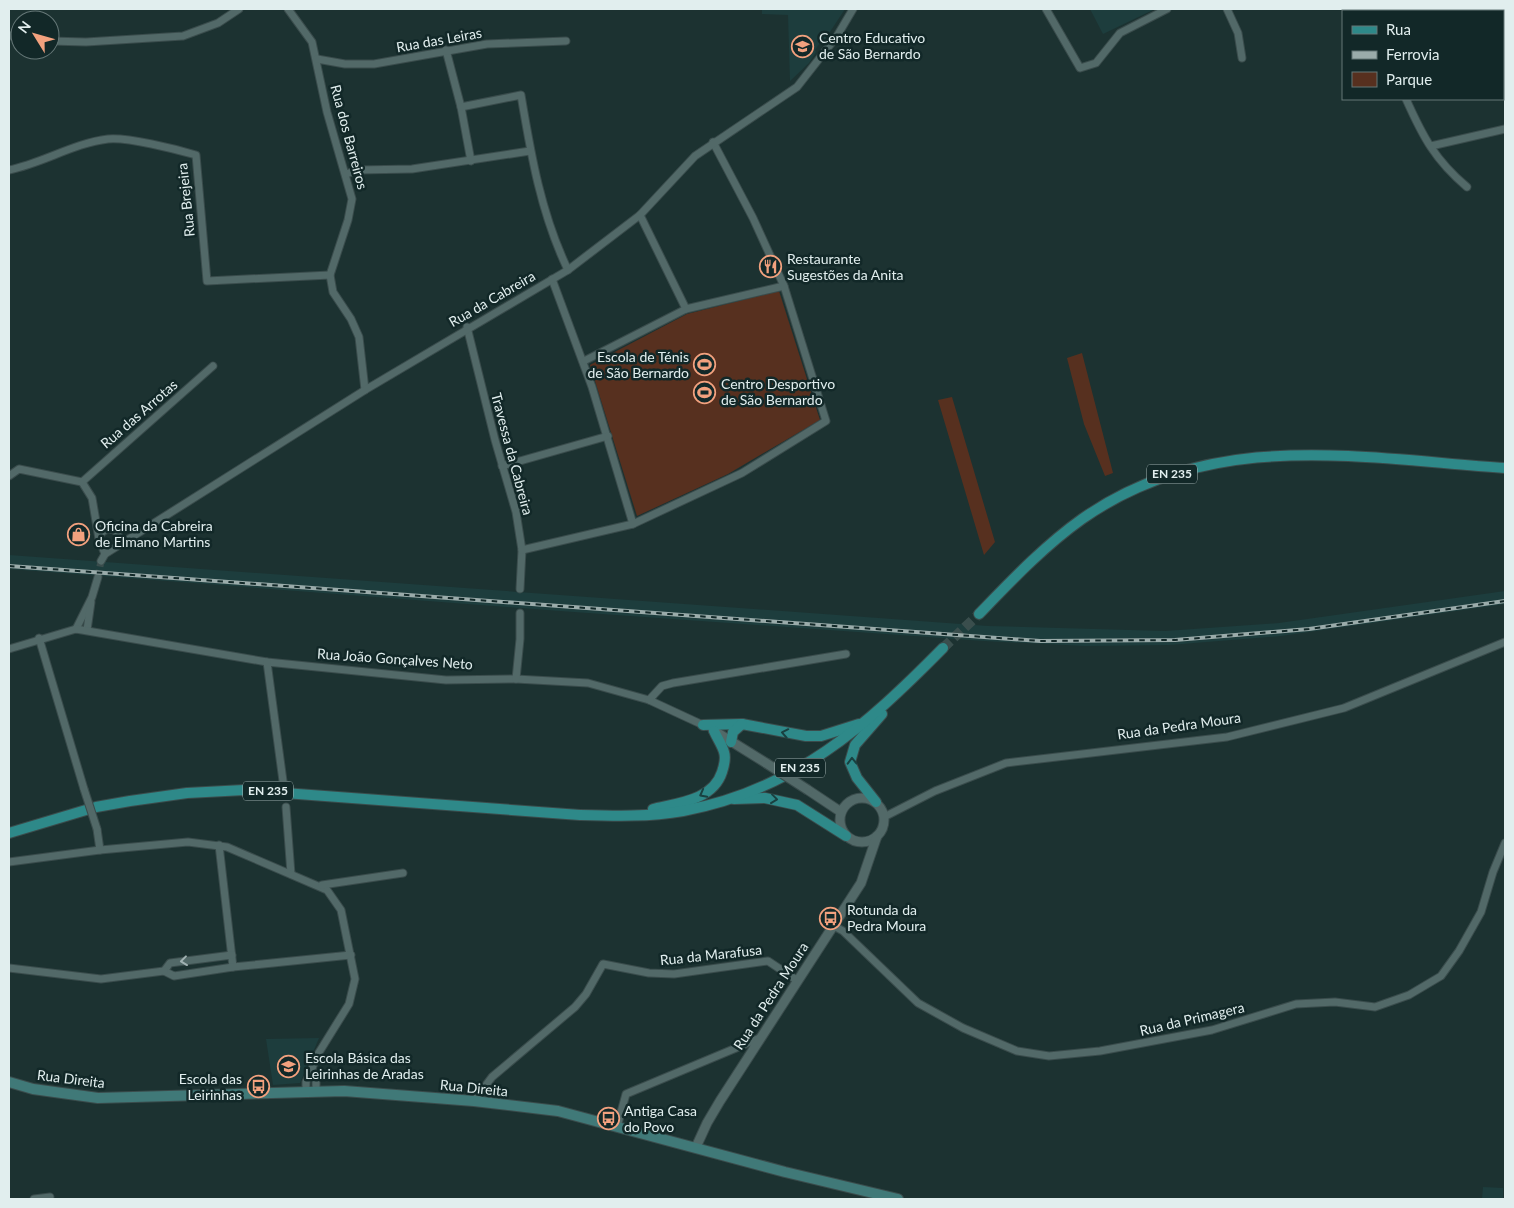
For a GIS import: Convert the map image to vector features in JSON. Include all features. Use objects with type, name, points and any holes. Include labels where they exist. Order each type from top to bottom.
[{"type":"main road","name":"EN 235","points":[[979,614],[1041,553],[1082,520],[1129,492],[1183,470],[1232,459],[1290,454],[1505,468]]},
{"type":"main road","name":"EN 235","points":[[9,833],[96,807],[186,793],[244,790],[570,814],[624,816],[683,811],[725,800],[771,782],[808,764],[866,722],[943,648]]},
{"type":"main road","points":[[876,802],[852,769],[851,754],[855,745],[901,690]]},
{"type":"main road","points":[[703,725],[742,724],[806,736],[821,736],[866,722]]},
{"type":"main road","points":[[725,754],[734,743],[733,732],[742,724]]},
{"type":"main road","points":[[624,816],[692,800],[709,791],[719,781],[724,768],[725,754],[714,731]]},
{"type":"main road","points":[[725,800],[781,800],[797,805],[846,836]]},
{"type":"main road","name":"Rua Direita","points":[[9,1082],[33,1089],[98,1098],[311,1091],[474,1101],[558,1112],[785,1172],[898,1199]]},
{"type":"street","points":[[60,41],[86,42],[183,36],[218,23],[239,9]]},
{"type":"street","name":"Rua dos Barreiros","points":[[288,9],[312,42],[327,112],[352,199],[348,220],[330,275]]},
{"type":"street","name":"Rua da Cabreira","points":[[105,554],[467,327],[568,270],[640,215],[695,156],[797,86],[837,36],[852,9]]},
{"type":"street","points":[[1046,9],[1080,68],[1096,63],[1120,33],[1167,9]]},
{"type":"street","points":[[1228,9],[1238,33],[1242,58]]},
{"type":"street","name":"Rua das Leiras","points":[[317,60],[345,64],[374,64],[487,44],[566,41]]},
{"type":"street","points":[[446,50],[461,107],[471,161]]},
{"type":"street","points":[[461,107],[521,94],[538,188],[558,248],[568,270]]},
{"type":"street","points":[[1406,100],[1421,132],[1445,169],[1467,187]]},
{"type":"street","points":[[1431,146],[1505,129]]},
{"type":"street","name":"Rua Brejeira","points":[[9,170],[80,146],[110,139],[168,147],[196,156],[207,281],[330,275]]},
{"type":"street","points":[[522,550],[633,524],[742,473],[826,421],[784,286],[713,142]]},
{"type":"street","points":[[346,174],[358,170],[412,169],[530,151]]},
{"type":"street","points":[[640,215],[686,309]]},
{"type":"street","points":[[330,275],[333,292],[351,319],[359,337],[365,390]]},
{"type":"street","points":[[552,279],[584,361],[633,524]]},
{"type":"street","points":[[584,361],[686,309],[728,297],[784,286]]},
{"type":"street","name":"Travessa da Cabreira","points":[[467,327],[502,466],[516,512],[522,550],[520,589]]},
{"type":"street","name":"Rua das Arrotas","points":[[82,482],[213,366]]},
{"type":"street","points":[[502,466],[608,436]]},
{"type":"street","points":[[9,476],[19,469],[82,482],[92,498],[99,539],[105,554],[101,561]]},
{"type":"street","points":[[96,516],[107,529],[116,531],[123,544]]},
{"type":"street","points":[[99,539],[103,531],[107,529]]},
{"type":"street","points":[[76,629],[92,596],[98,577]]},
{"type":"street","points":[[87,630],[92,596]]},
{"type":"street","points":[[516,679],[520,639],[520,613]]},
{"type":"street","name":"Rua João Gonçalves Neto","points":[[9,649],[39,638],[76,629],[267,662],[446,680],[516,679],[588,683],[649,700],[703,725],[841,812]]},
{"type":"street","points":[[39,638],[97,829],[100,850]]},
{"type":"street","name":"Rua da Pedra Moura","points":[[884,817],[935,791],[1006,763],[1227,736],[1344,708],[1505,642]]},
{"type":"street","points":[[649,700],[662,686],[672,682],[846,654]]},
{"type":"street","points":[[267,662],[282,781]]},
{"type":"street","points":[[860,842],[877,836],[884,824],[884,817],[876,802],[870,798],[856,798],[849,801],[841,812],[840,825],[846,836],[860,842],[865,847],[870,861]]},
{"type":"street","points":[[286,807],[291,874]]},
{"type":"street","name":"Rua da Pedra Moura","points":[[696,1147],[707,1122],[861,883],[877,836]]},
{"type":"street","points":[[9,862],[100,850],[188,842],[219,845],[327,890],[341,910],[355,978],[349,1004],[326,1039],[306,1082],[311,1091]]},
{"type":"street","name":"Rua da Primagera","points":[[834,926],[843,931],[918,1003],[963,1028],[1016,1051],[1049,1056],[1100,1052],[1212,1030],[1296,1004],[1335,1002],[1375,1007],[1409,995],[1441,976],[1459,951],[1480,912],[1505,843]]},
{"type":"street","points":[[219,845],[233,967]]},
{"type":"street","points":[[316,885],[326,886],[403,873]]},
{"type":"street","points":[[164,971],[170,962],[232,955]]},
{"type":"street","points":[[9,968],[101,979],[164,971],[174,976],[233,967],[351,955]]},
{"type":"street","name":"Rua da Marafusa","points":[[474,1101],[492,1077],[575,1007],[586,994],[603,964],[649,973],[674,974],[768,961],[798,981]]},
{"type":"street","points":[[616,1127],[626,1094],[760,1038]]},
{"type":"street","points":[[34,1199],[50,1197]]},
{"type":"shaded area","name":"Centro Educativo de São Bernardo","points":[[762,9],[845,9],[824,41],[822,40],[815,50],[816,52],[809,63],[790,81],[788,15],[762,14]]},
{"type":"shaded area","points":[[1090,9],[1155,9],[1103,34]]},
{"type":"shaded area","points":[[9,555],[988,626],[1165,631],[1279,623],[1505,591],[1505,604],[1281,636],[1169,645],[1085,646],[984,641],[560,611],[9,569]]},
{"type":"shaded area","name":"Escola Básica das Leirinhas de Aradas","points":[[319,1038],[300,1083],[273,1085],[266,1039]]},
{"type":"shaded area","points":[[1483,1187],[1503,1188],[1503,1199],[1482,1199]]},
{"type":"green space","name":"Centro Desportivo de São Bernardo","points":[[779,291],[820,420],[728,474],[637,516],[590,365],[687,314]]},
{"type":"green space","points":[[1082,353],[1113,473],[1105,476],[1084,424],[1067,358]]},
{"type":"green space","points":[[952,397],[995,542],[984,555],[938,400]]},
{"type":"tunnel","points":[[98,577],[101,561]]},
{"type":"tunnel","points":[[943,648],[979,614]]},
{"type":"railway","points":[[9,566],[1040,641],[1175,640],[1309,629],[1505,601]]},
{"type":"place","name":"Centro Educativo de São Bernardo","points":[[803,46]]},
{"type":"place","name":"Restaurante Sugestões da Anita","points":[[771,267]]},
{"type":"place","name":"Escola de Ténis de São Bernardo","points":[[705,365]]},
{"type":"place","name":"Centro Desportivo de São Bernardo","points":[[705,392]]},
{"type":"place","name":"Oficina da Cabreira de Elmano Martins","points":[[79,534]]},
{"type":"place","name":"Rotunda da Pedra Moura","points":[[831,918]]},
{"type":"place","name":"Escola Básica das Leirinhas de Aradas","points":[[289,1066]]},
{"type":"place","name":"Escola das Leirinhas","points":[[258,1087]]},
{"type":"place","name":"Antiga Casa do Povo","points":[[608,1119]]}]
